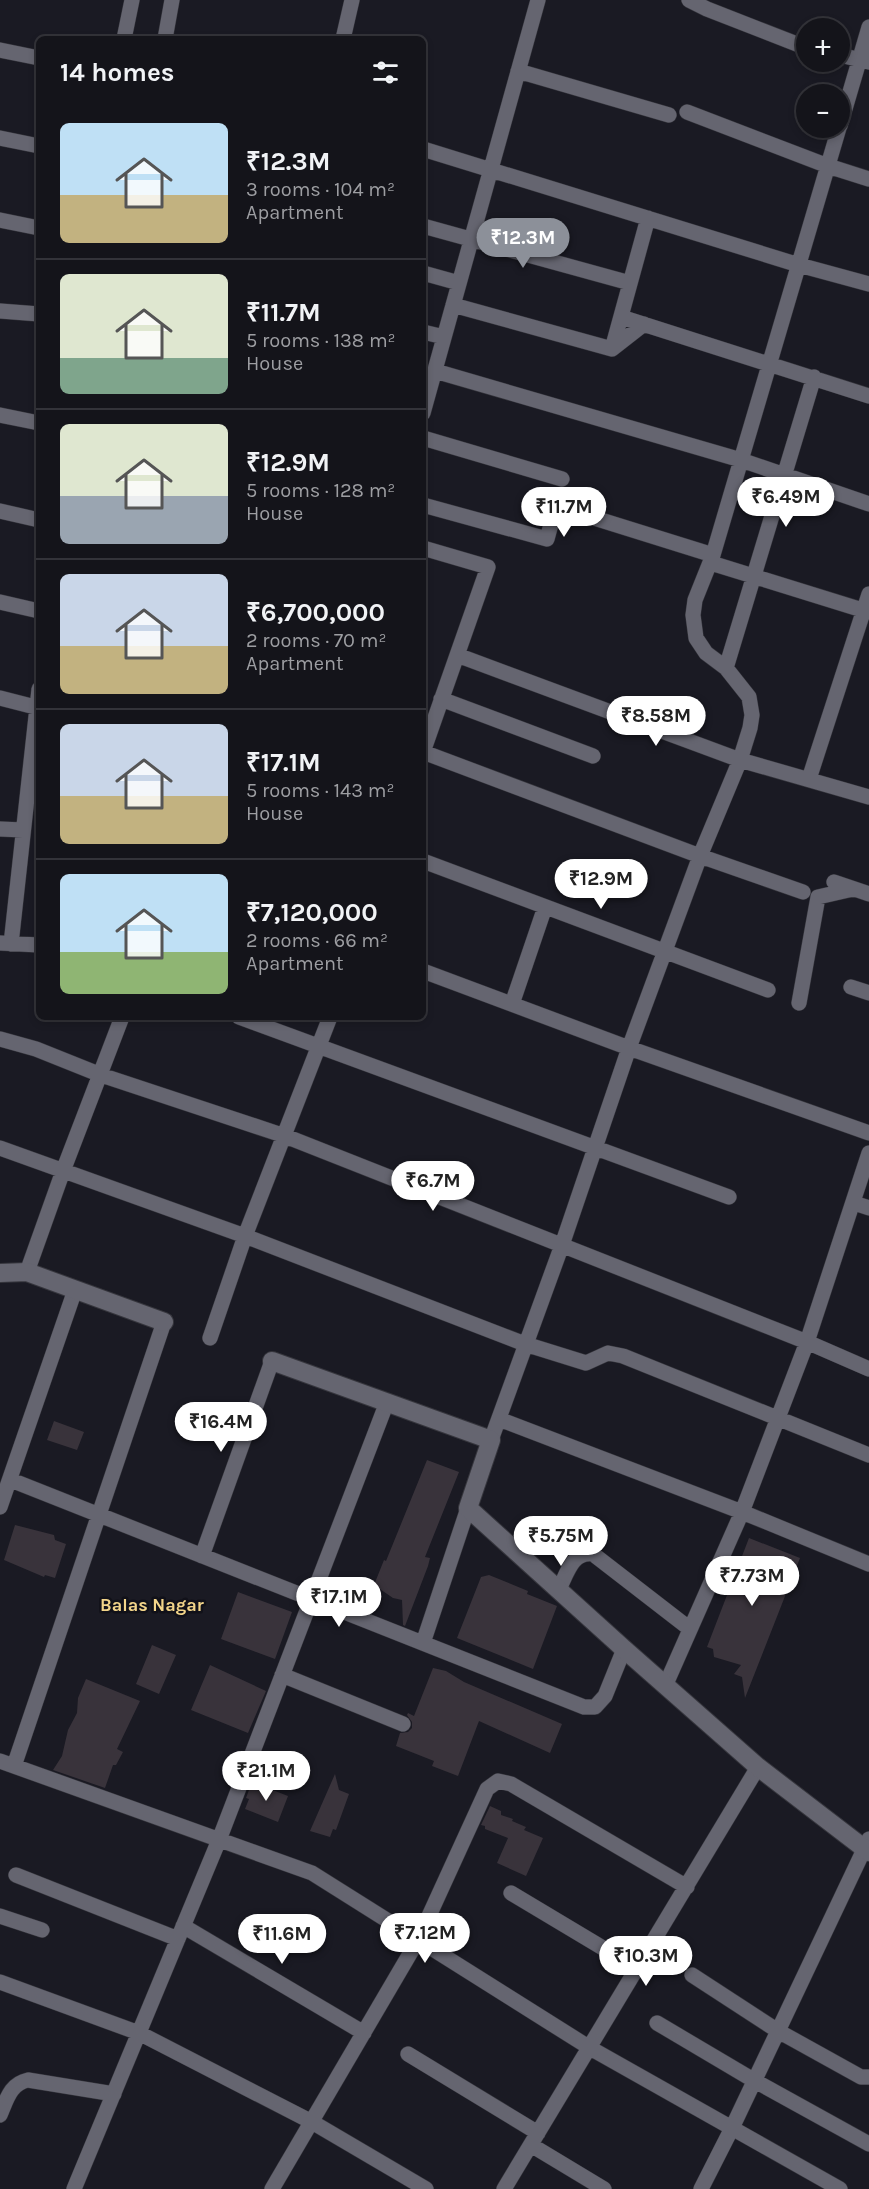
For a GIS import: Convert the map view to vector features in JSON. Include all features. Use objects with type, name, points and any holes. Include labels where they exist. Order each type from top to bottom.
[{"type":"street","points":[[125,36],[132,0]]},
{"type":"street","points":[[166,36],[172,0]]},
{"type":"street","points":[[344,36],[352,0]]},
{"type":"street","points":[[426,394],[435,371],[538,0]]},
{"type":"street","points":[[689,0],[796,44]]},
{"type":"street","points":[[850,99],[864,60],[869,27]]},
{"type":"street","points":[[0,50],[36,57]]},
{"type":"street","points":[[518,71],[669,115]]},
{"type":"street","points":[[687,112],[828,166],[869,179]]},
{"type":"street","points":[[0,138],[36,145]]},
{"type":"street","points":[[423,1643],[491,1440],[562,1245],[629,1048],[750,729],[752,705],[749,697],[726,668],[706,653],[696,639],[693,624],[696,600],[712,559],[837,138]]},
{"type":"street","points":[[426,150],[799,265],[869,284]]},
{"type":"street","points":[[612,349],[648,218]]},
{"type":"street","points":[[0,220],[36,227]]},
{"type":"street","points":[[426,227],[630,283]]},
{"type":"street","points":[[426,274],[459,283]]},
{"type":"street","points":[[453,305],[612,349]]},
{"type":"street","points":[[0,311],[36,314]]},
{"type":"street","points":[[621,317],[869,396]]},
{"type":"street","points":[[612,349],[644,324]]},
{"type":"street","points":[[426,333],[444,338]]},
{"type":"street","points":[[435,371],[741,460],[869,504]]},
{"type":"street","points":[[726,668],[814,377]]},
{"type":"street","points":[[0,415],[36,422]]},
{"type":"street","points":[[426,439],[562,479]]},
{"type":"street","points":[[426,506],[547,539],[556,506],[712,559],[754,577],[866,612]]},
{"type":"street","points":[[0,512],[36,519]]},
{"type":"street","points":[[426,549],[488,567],[426,743]]},
{"type":"street","points":[[809,779],[866,612],[869,594]]},
{"type":"street","points":[[0,602],[36,610]]},
{"type":"street","points":[[457,655],[740,760],[869,797]]},
{"type":"street","points":[[0,698],[36,707]]},
{"type":"street","points":[[441,699],[594,756]]},
{"type":"street","points":[[36,723],[23,830],[5,944],[36,942]]},
{"type":"street","points":[[426,753],[700,856],[803,892]]},
{"type":"street","points":[[0,829],[23,830]]},
{"type":"street","points":[[426,862],[768,990]]},
{"type":"street","points":[[834,882],[869,894]]},
{"type":"street","points":[[799,1003],[818,897],[853,889]]},
{"type":"street","points":[[512,1004],[545,907]]},
{"type":"street","points":[[426,972],[629,1048],[869,1133]]},
{"type":"street","points":[[852,987],[869,993]]},
{"type":"street","points":[[27,1272],[121,1020]]},
{"type":"street","points":[[247,1020],[729,1197]]},
{"type":"street","points":[[210,1338],[245,1236],[329,1020]]},
{"type":"street","points":[[0,1039],[36,1049],[101,1075],[285,1136],[807,1342],[869,1369]]},
{"type":"street","points":[[0,1149],[245,1236],[525,1344],[586,1363],[603,1354],[615,1353],[869,1455]]},
{"type":"street","points":[[666,1684],[741,1512],[807,1342],[869,1153]]},
{"type":"street","points":[[854,1203],[869,1208]]},
{"type":"street","points":[[0,1273],[27,1272],[164,1322],[99,1515],[7,1764],[312,1873],[590,2048],[840,2189]]},
{"type":"street","points":[[0,1507],[75,1290]]},
{"type":"street","points":[[202,1556],[272,1361],[491,1440]]},
{"type":"street","points":[[74,2189],[219,1840],[387,1402]]},
{"type":"street","points":[[499,1419],[869,1564]]},
{"type":"street","points":[[11,1480],[584,1707],[596,1707],[605,1696],[624,1649]]},
{"type":"street","points":[[468,1508],[758,1767],[868,1847],[732,2128],[700,2189]]},
{"type":"street","points":[[559,1589],[575,1558],[584,1553],[592,1554],[690,1629]]},
{"type":"street","points":[[282,1675],[403,1724]]},
{"type":"street","points":[[504,2189],[758,1767]]},
{"type":"street","points":[[272,2189],[418,1940],[487,1789],[498,1781],[510,1785],[687,1887]]},
{"type":"street","points":[[16,1875],[181,1933],[364,2033]]},
{"type":"street","points":[[512,1893],[638,1969]]},
{"type":"street","points":[[0,1916],[42,1930]]},
{"type":"street","points":[[692,1976],[778,2031],[861,2077],[869,2077]]},
{"type":"street","points":[[0,1982],[139,2032],[312,2122],[426,2189]]},
{"type":"street","points":[[657,2023],[869,2144]]},
{"type":"street","points":[[408,2054],[604,2189]]},
{"type":"street","points":[[0,2115],[13,2087],[28,2080],[114,2094]]},
{"type":"building","points":[[54,1421],[84,1432],[77,1450],[47,1440]]},
{"type":"building","points":[[427,1460],[459,1472],[425,1557],[430,1558],[428,1566],[405,1626],[403,1625],[402,1600],[393,1598],[374,1585]]},
{"type":"building","points":[[15,1525],[54,1535],[55,1540],[66,1544],[55,1578],[45,1575],[44,1577],[4,1560]]},
{"type":"building","points":[[749,1538],[800,1558],[745,1698],[742,1677],[734,1674],[741,1665],[714,1657],[713,1649],[707,1647]]},
{"type":"building","points":[[489,1575],[557,1606],[533,1669],[457,1638],[481,1577]]},
{"type":"building","points":[[238,1592],[292,1612],[275,1659],[221,1639]]},
{"type":"building","points":[[152,1645],[176,1655],[159,1694],[136,1684]]},
{"type":"building","points":[[210,1665],[266,1691],[248,1733],[191,1710]]},
{"type":"building","points":[[433,1668],[446,1671],[464,1682],[562,1724],[550,1753],[479,1721],[458,1776],[432,1766],[434,1761],[396,1746],[400,1733],[408,1732],[412,1728],[412,1722],[407,1715],[408,1713],[414,1716]]},
{"type":"building","points":[[86,1679],[140,1701],[117,1749],[123,1752],[116,1765],[113,1765],[105,1788],[53,1770],[62,1756],[68,1730],[77,1713],[78,1698]]},
{"type":"building","points":[[335,1774],[339,1790],[349,1794],[336,1830],[333,1829],[330,1837],[310,1831]]},
{"type":"building","points":[[252,1782],[288,1796],[278,1822],[245,1809]]},
{"type":"building","points":[[490,1806],[501,1811],[501,1815],[526,1827],[524,1830],[543,1838],[526,1876],[497,1863],[508,1838],[485,1829],[485,1826],[481,1825]]},
{"type":"district","name":"Balas Nagar","points":[[152,1605]]}]
